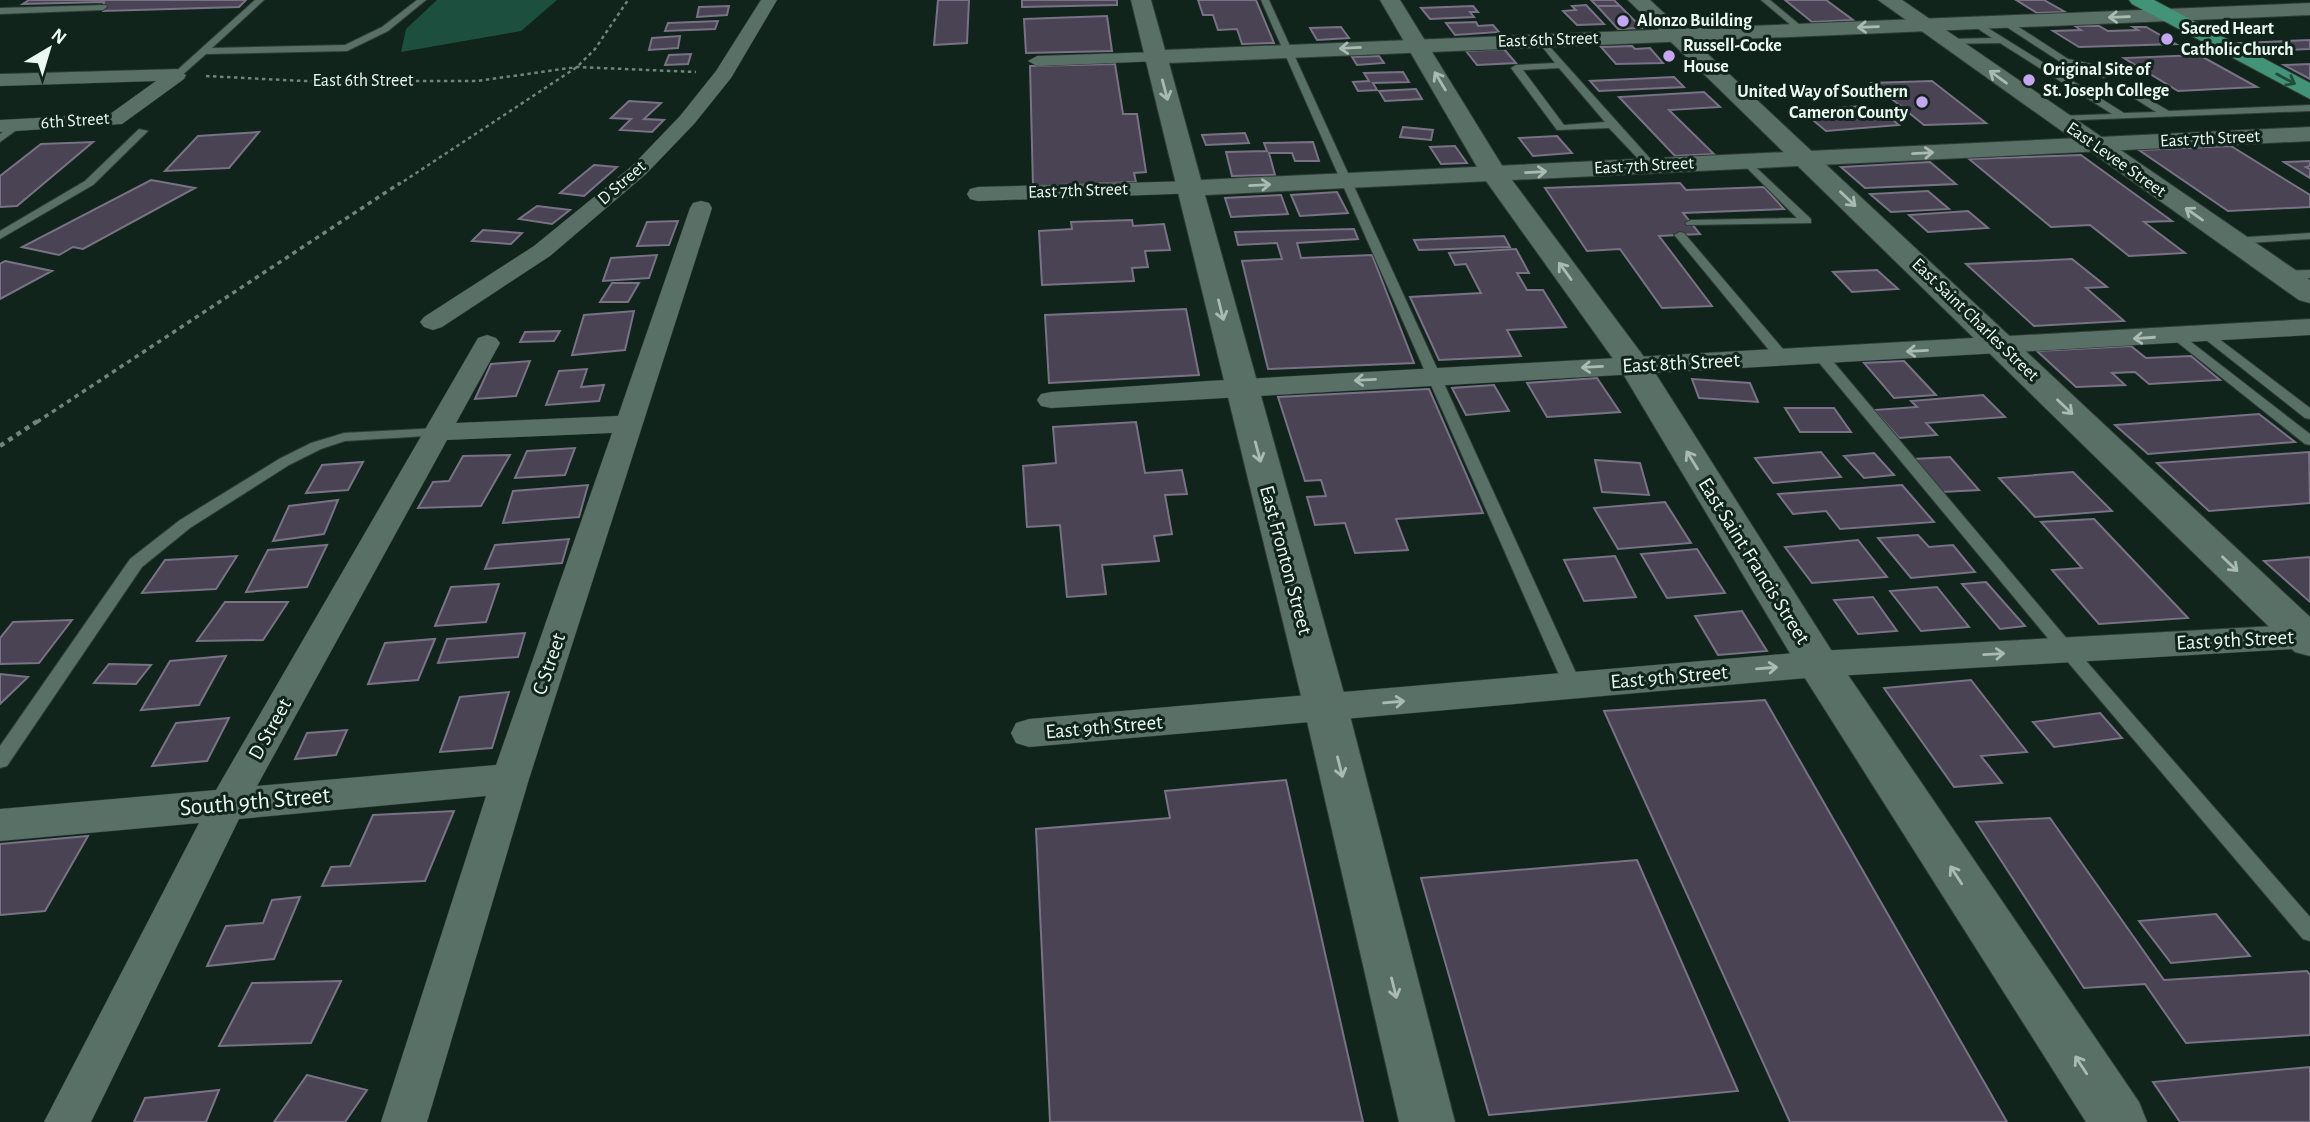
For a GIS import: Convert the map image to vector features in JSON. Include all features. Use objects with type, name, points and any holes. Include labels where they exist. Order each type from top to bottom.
[{"type":"main road","name":"East Fronton Street","points":[[1142,0],[1192,188],[1240,386],[1326,708],[1427,1122]]},
{"type":"main road","name":"East Saint Francis Street","points":[[1390,0],[1494,174],[1634,365],[1818,664],[2119,1122]]},
{"type":"main road","name":"East Saint Charles Street","points":[[1638,0],[2308,638]]},
{"type":"main road","name":"East Levee Street","points":[[1888,0],[2310,295]]},
{"type":"main road","points":[[2139,0],[2310,92]]},
{"type":"main road","name":"East 6th Street","points":[[1156,57],[1975,23],[2003,31],[2167,15],[2310,9]]},
{"type":"main road","name":"East 7th Street","points":[[1192,188],[2310,134]]},
{"type":"street","name":"D Street","points":[[433,322],[542,251],[639,170],[687,120],[724,74],[769,0]]},
{"type":"street","name":"East 6th Street","points":[[1037,61],[1156,57]]},
{"type":"street","points":[[0,80],[177,75]]},
{"type":"street","name":"6th Street","points":[[8,126],[115,120],[177,75]]},
{"type":"street","name":"East 7th Street","points":[[978,194],[1192,188]]},
{"type":"street","name":"C Street","points":[[404,1122],[510,779],[631,424],[701,208]]},
{"type":"street","name":"East 8th Street","points":[[1051,400],[1240,386],[2003,347],[2310,327]]},
{"type":"street","name":"D Street","points":[[67,1122],[227,805],[487,343]]},
{"type":"street","points":[[438,432],[631,424]]},
{"type":"street","name":"East 9th Street","points":[[1029,733],[1818,664],[2308,638]]},
{"type":"street","name":"South 9th Street","points":[[0,824],[510,779]]},
{"type":"lane","points":[[177,75],[260,0]]},
{"type":"lane","points":[[202,51],[347,48],[385,29],[422,0]]},
{"type":"lane","points":[[1265,0],[1573,686]]},
{"type":"lane","points":[[1765,0],[1802,30]]},
{"type":"lane","points":[[0,10],[108,9],[103,18]]},
{"type":"lane","points":[[2003,31],[2032,39]]},
{"type":"lane","points":[[2003,31],[2122,116]]},
{"type":"lane","points":[[1950,41],[2003,31],[2032,39],[2065,61],[2089,66],[2105,76]]},
{"type":"lane","points":[[1541,40],[1612,125],[1651,166]]},
{"type":"lane","points":[[2065,61],[2065,69],[2141,115]]},
{"type":"lane","points":[[1561,65],[1516,68],[1561,128],[1612,125]]},
{"type":"lane","points":[[2129,91],[2167,114]]},
{"type":"lane","points":[[2058,119],[2310,108]]},
{"type":"lane","points":[[0,139],[8,126]]},
{"type":"lane","points":[[0,236],[89,183],[143,131]]},
{"type":"lane","points":[[1691,223],[1807,221],[1746,162]]},
{"type":"lane","points":[[1680,235],[1686,246],[1783,358]]},
{"type":"lane","points":[[2232,241],[2310,236]]},
{"type":"lane","points":[[2282,275],[2310,274]]},
{"type":"lane","points":[[2206,333],[2310,415]]},
{"type":"lane","points":[[2178,335],[2310,440]]},
{"type":"lane","points":[[1821,356],[2067,650],[2310,932]]},
{"type":"lane","points":[[0,761],[136,563],[185,524],[284,461],[316,446],[344,438],[438,432]]},
{"type":"path","points":[[0,446],[578,67],[595,49],[628,0]]},
{"type":"path","name":"East 6th Street","points":[[177,75],[303,81],[477,81],[578,67],[724,74]]},
{"type":"green space","points":[[437,0],[557,0],[521,31],[401,52],[406,29]]},
{"type":"building","points":[[29,0],[246,0],[239,7],[103,11],[104,2],[23,4]]},
{"type":"building","points":[[938,0],[969,0],[967,43],[934,45]]},
{"type":"building","points":[[1022,0],[1117,0],[1117,5],[1022,7]]},
{"type":"building","points":[[1198,0],[1256,0],[1274,43],[1242,44],[1237,29],[1218,30],[1213,15],[1203,15]]},
{"type":"building","points":[[1591,0],[1614,0],[1620,6],[1597,6]]},
{"type":"building","points":[[1785,0],[1826,0],[1853,20],[1812,22]]},
{"type":"building","points":[[2016,0],[2044,0],[2065,12],[2037,13]]},
{"type":"building","points":[[1586,5],[1604,24],[1577,25],[1563,11],[1576,10],[1572,6]]},
{"type":"building","points":[[729,6],[727,15],[697,17],[699,7]]},
{"type":"building","points":[[1473,6],[1478,12],[1470,12],[1474,17],[1430,19],[1421,8]]},
{"type":"building","name":"Alonzo Building","points":[[1597,6],[1620,6],[1642,28],[1618,29]]},
{"type":"building","points":[[1107,16],[1112,51],[1026,53],[1024,19]]},
{"type":"building","points":[[718,21],[715,29],[665,31],[668,23]]},
{"type":"building","points":[[1476,22],[1478,26],[1493,25],[1499,32],[1455,35],[1446,23]]},
{"type":"building","points":[[2075,26],[2099,26],[2108,31],[2138,30],[2133,27],[2146,27],[2176,44],[2079,47],[2053,31],[2081,30]]},
{"type":"building","points":[[1341,27],[1349,38],[1317,40],[1310,28]]},
{"type":"building","points":[[680,36],[678,48],[649,50],[652,38]]},
{"type":"building","points":[[2310,40],[2310,49],[2256,51],[2240,43]]},
{"type":"building","points":[[1632,46],[1635,49],[1650,48],[1663,63],[1616,64],[1601,47]]},
{"type":"building","points":[[1504,49],[1516,63],[1477,65],[1466,51]]},
{"type":"building","points":[[691,54],[688,64],[665,65],[669,55]]},
{"type":"building","points":[[2199,55],[2257,87],[2178,91],[2124,58]]},
{"type":"building","points":[[1379,56],[1384,63],[1357,65],[1352,57]]},
{"type":"building","points":[[1115,64],[1123,114],[1137,114],[1146,172],[1134,173],[1136,182],[1033,186],[1030,66]]},
{"type":"building","points":[[2310,64],[2310,79],[2284,65]]},
{"type":"building","points":[[1403,72],[1409,82],[1373,83],[1377,90],[1358,91],[1353,82],[1369,81],[1364,73]]},
{"type":"building","points":[[1674,77],[1684,87],[1599,91],[1590,81]]},
{"type":"building","points":[[1932,81],[1986,123],[1924,125],[1872,83]]},
{"type":"building","points":[[1416,89],[1422,99],[1385,101],[1379,91]]},
{"type":"building","points":[[1704,92],[1720,107],[1669,110],[1714,154],[1675,156],[1619,97]]},
{"type":"building","points":[[629,101],[661,103],[644,119],[664,120],[652,132],[620,130],[631,119],[611,118]]},
{"type":"building","points":[[1863,106],[1871,113],[1884,112],[1899,125],[1826,131],[1801,110]]},
{"type":"building","points":[[1403,127],[1433,130],[1431,140],[1400,137]]},
{"type":"building","points":[[259,132],[229,168],[165,171],[198,136]]},
{"type":"building","points":[[1245,133],[1249,143],[1206,145],[1202,135]]},
{"type":"building","points":[[1557,136],[1572,153],[1533,156],[1519,138]]},
{"type":"building","points":[[93,142],[17,206],[0,207],[0,176],[41,144]]},
{"type":"building","points":[[1313,142],[1319,161],[1295,161],[1292,153],[1269,153],[1275,175],[1232,176],[1226,152],[1267,151],[1264,143]]},
{"type":"building","points":[[1455,146],[1467,163],[1441,164],[1430,147]]},
{"type":"building","points":[[2231,146],[2310,195],[2310,207],[2228,211],[2139,150]]},
{"type":"building","points":[[2081,155],[2172,221],[2144,222],[2185,253],[2129,256],[2090,225],[2051,227],[1969,159]]},
{"type":"building","points":[[2310,161],[2310,166],[2306,167],[2310,169],[2310,178],[2284,162]]},
{"type":"building","points":[[1930,162],[1956,184],[1865,188],[1841,167]]},
{"type":"building","points":[[594,165],[617,167],[584,196],[560,193]]},
{"type":"building","points":[[151,180],[195,188],[83,249],[73,247],[59,255],[22,247]]},
{"type":"building","points":[[1680,183],[1686,190],[1764,187],[1784,209],[1683,213],[1700,234],[1659,236],[1712,306],[1662,308],[1620,249],[1587,251],[1545,188]]},
{"type":"building","points":[[1928,191],[1949,209],[1891,212],[1870,194]]},
{"type":"building","points":[[1337,192],[1348,213],[1300,216],[1291,195]]},
{"type":"building","points":[[1281,195],[1288,214],[1231,217],[1225,198]]},
{"type":"building","points":[[537,206],[570,210],[552,224],[519,219]]},
{"type":"building","points":[[1968,211],[1988,228],[1928,232],[1909,215]]},
{"type":"building","points":[[1132,220],[1133,226],[1164,224],[1170,250],[1145,251],[1148,267],[1132,268],[1134,281],[1042,285],[1039,231],[1072,229],[1071,222]]},
{"type":"building","points":[[678,221],[669,245],[637,246],[647,222]]},
{"type":"building","points":[[1354,229],[1358,239],[1297,243],[1301,258],[1372,255],[1414,363],[1268,369],[1242,261],[1282,259],[1277,243],[1238,245],[1235,232]]},
{"type":"building","points":[[483,230],[522,233],[511,244],[472,241]]},
{"type":"building","points":[[1504,236],[1510,247],[1419,250],[1414,240]]},
{"type":"building","points":[[1516,249],[1529,273],[1517,273],[1527,290],[1543,290],[1566,327],[1507,330],[1521,356],[1439,360],[1410,297],[1481,293],[1466,264],[1455,265],[1449,253]]},
{"type":"building","points":[[657,255],[649,278],[603,281],[611,258]]},
{"type":"building","points":[[2072,259],[2107,287],[2086,288],[2124,321],[2034,326],[1966,264]]},
{"type":"building","points":[[5,261],[52,271],[0,299],[0,264]]},
{"type":"building","points":[[1877,270],[1898,289],[1852,292],[1833,272]]},
{"type":"building","points":[[612,283],[639,283],[628,302],[600,302]]},
{"type":"building","points":[[1186,309],[1199,375],[1049,383],[1045,315]]},
{"type":"building","points":[[634,311],[625,350],[572,355],[584,315]]},
{"type":"building","points":[[560,331],[554,341],[520,342],[525,332]]},
{"type":"building","points":[[2131,346],[2146,358],[2191,356],[2220,380],[2149,384],[2135,372],[2112,373],[2125,385],[2076,387],[2037,351]]},
{"type":"building","points":[[530,361],[516,396],[475,399],[491,364]]},
{"type":"building","points":[[1904,361],[1936,395],[1894,398],[1864,363]]},
{"type":"building","points":[[587,369],[581,387],[604,385],[599,401],[546,405],[559,371]]},
{"type":"building","points":[[1597,378],[1620,412],[1547,417],[1527,383]]},
{"type":"building","points":[[1692,379],[1750,383],[1758,402],[1699,398]]},
{"type":"building","points":[[1494,385],[1509,411],[1466,415],[1452,388]]},
{"type":"building","points":[[1429,389],[1483,513],[1396,519],[1408,550],[1355,553],[1345,523],[1315,525],[1307,497],[1326,496],[1321,480],[1305,481],[1278,397]]},
{"type":"building","points":[[1983,395],[2005,417],[1926,423],[1937,435],[1899,438],[1874,410],[1917,407],[1911,401]]},
{"type":"building","points":[[1785,408],[1834,408],[1851,432],[1800,432]]},
{"type":"building","points":[[2259,414],[2295,442],[2148,454],[2115,425]]},
{"type":"building","points":[[1136,422],[1145,473],[1182,470],[1187,494],[1165,495],[1172,534],[1154,536],[1159,561],[1102,565],[1106,594],[1067,597],[1060,525],[1027,527],[1023,466],[1056,463],[1053,427]]},
{"type":"building","points":[[575,448],[565,475],[515,478],[527,451]]},
{"type":"building","points":[[1821,452],[1841,477],[1773,483],[1755,458]]},
{"type":"building","points":[[2309,452],[2310,503],[2209,511],[2157,463]]},
{"type":"building","points":[[1874,453],[1894,475],[1864,478],[1844,456]]},
{"type":"building","points":[[510,455],[481,506],[418,508],[433,482],[449,481],[463,456]]},
{"type":"building","points":[[1950,457],[1979,490],[1942,492],[1914,459]]},
{"type":"building","points":[[1595,460],[1640,463],[1649,495],[1602,492]]},
{"type":"building","points":[[363,462],[348,490],[306,493],[322,465]]},
{"type":"building","points":[[2073,472],[2112,511],[2035,517],[1999,478]]},
{"type":"building","points":[[588,485],[579,517],[503,523],[513,491]]},
{"type":"building","points":[[1902,485],[1934,522],[1840,529],[1826,511],[1793,514],[1778,494]]},
{"type":"building","points":[[338,500],[324,534],[273,541],[289,506]]},
{"type":"building","points":[[1665,502],[1691,543],[1618,549],[1594,508]]},
{"type":"building","points":[[2094,519],[2188,618],[2099,624],[2052,570],[2082,568],[2041,522]]},
{"type":"building","points":[[1918,535],[1929,547],[1953,545],[1975,572],[1911,578],[1878,538]]},
{"type":"building","points":[[569,539],[562,563],[485,569],[495,545]]},
{"type":"building","points":[[1858,540],[1887,577],[1812,583],[1785,547]]},
{"type":"building","points":[[327,545],[307,587],[246,592],[268,550]]},
{"type":"building","points":[[1697,549],[1725,593],[1667,598],[1641,554]]},
{"type":"building","points":[[237,556],[216,589],[142,593],[165,560]]},
{"type":"building","points":[[1615,556],[1636,597],[1584,601],[1564,560]]},
{"type":"building","points":[[2310,557],[2310,602],[2264,561]]},
{"type":"building","points":[[1986,582],[2025,626],[2000,629],[1962,584]]},
{"type":"building","points":[[499,584],[486,622],[435,626],[451,587]]},
{"type":"building","points":[[1937,587],[1969,627],[1921,631],[1890,591]]},
{"type":"building","points":[[1873,597],[1897,631],[1858,634],[1834,600]]},
{"type":"building","points":[[225,602],[288,602],[263,640],[197,641]]},
{"type":"building","points":[[1742,611],[1767,651],[1718,655],[1695,616]]},
{"type":"building","points":[[72,620],[39,663],[0,664],[0,638],[13,622]]},
{"type":"building","points":[[525,633],[518,657],[438,663],[447,639]]},
{"type":"building","points":[[435,639],[418,680],[368,684],[385,643]]},
{"type":"building","points":[[226,656],[199,705],[141,710],[170,661]]},
{"type":"building","points":[[109,664],[151,665],[136,684],[94,683]]},
{"type":"building","points":[[0,674],[28,677],[0,704]]},
{"type":"building","points":[[1971,680],[2027,752],[1981,756],[2002,783],[1954,787],[1884,688]]},
{"type":"building","points":[[509,692],[492,748],[440,752],[460,697]]},
{"type":"building","points":[[1765,700],[2007,1122],[1790,1122],[1604,711]]},
{"type":"building","points":[[2100,713],[2122,738],[2054,747],[2033,722]]},
{"type":"building","points":[[229,718],[207,761],[152,766],[176,723]]},
{"type":"building","points":[[347,730],[336,755],[295,759],[307,733]]},
{"type":"building","points":[[1286,780],[1363,1122],[1050,1122],[1036,829],[1170,818],[1165,791]]},
{"type":"building","points":[[454,811],[425,881],[322,886],[331,867],[350,866],[373,815]]},
{"type":"building","points":[[2050,818],[2164,980],[2307,971],[2310,975],[2310,1035],[2186,1043],[2145,984],[2084,988],[1976,822]]},
{"type":"building","points":[[88,836],[45,911],[0,915],[0,844]]},
{"type":"building","points":[[1637,860],[1738,1091],[1489,1115],[1421,878]]},
{"type":"building","points":[[300,897],[274,959],[207,966],[226,926],[263,923],[272,900]]},
{"type":"building","points":[[2216,914],[2250,956],[2171,963],[2139,921]]},
{"type":"building","points":[[341,981],[311,1043],[219,1046],[252,983]]},
{"type":"building","points":[[2310,1067],[2310,1122],[2180,1122],[2153,1082]]},
{"type":"building","points":[[307,1075],[367,1090],[345,1122],[274,1122]]},
{"type":"building","points":[[219,1090],[206,1122],[134,1122],[145,1098]]},
{"type":"place","name":"Alonzo Building","points":[[1623,21]]},
{"type":"place","name":"Sacred Heart Catholic Church","points":[[2167,39]]},
{"type":"place","name":"Russell-Cocke House","points":[[1669,56]]},
{"type":"place","name":"Original Site of St. Joseph College","points":[[2029,80]]},
{"type":"place","name":"United Way of Southern Cameron County","points":[[1922,102]]}]
